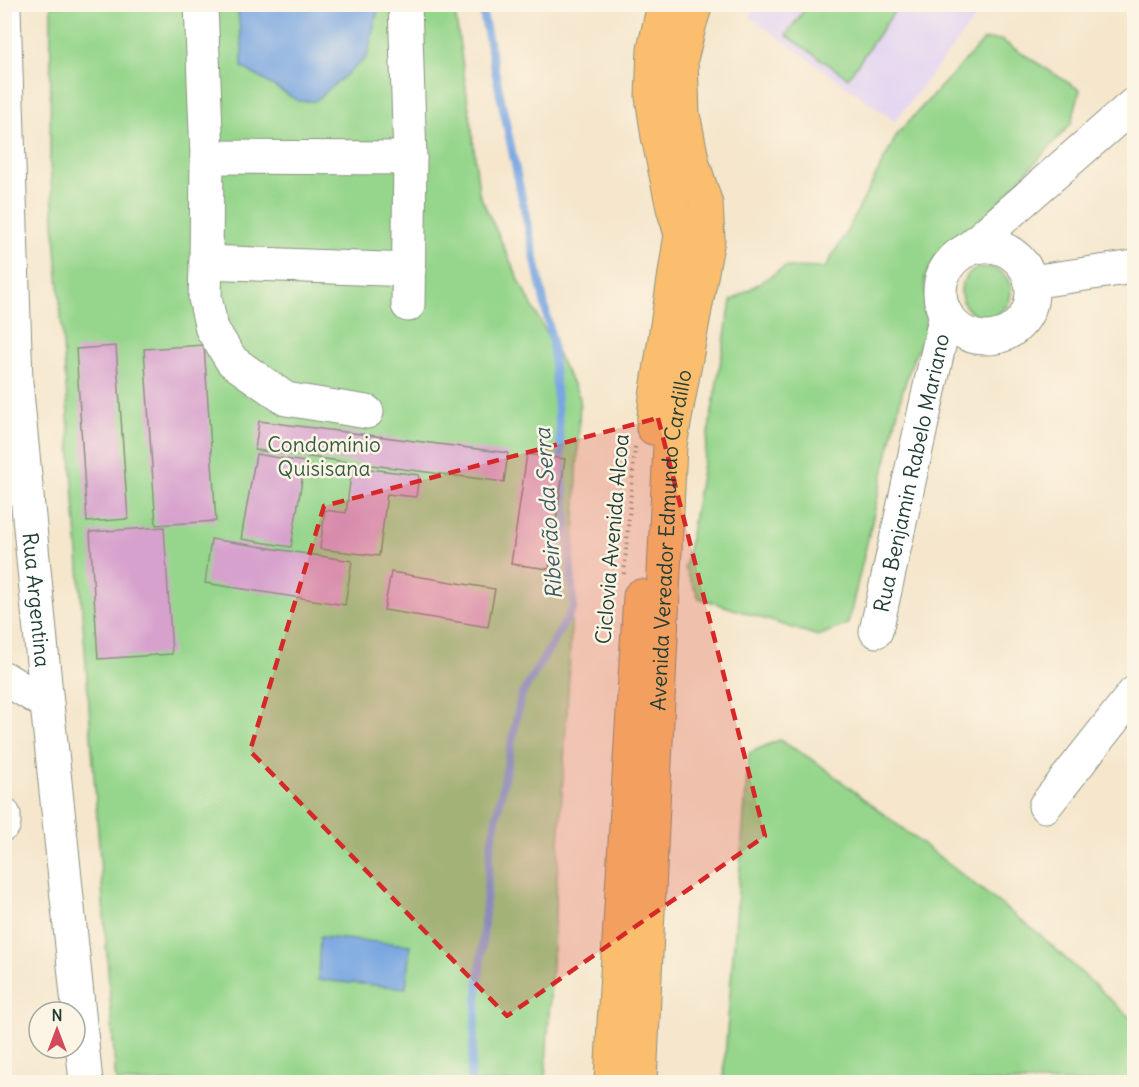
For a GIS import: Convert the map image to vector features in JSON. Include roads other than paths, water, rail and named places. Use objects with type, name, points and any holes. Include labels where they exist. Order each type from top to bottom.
[{"type":"main road","name":"Avenida Vereador Edmundo Cardillo","points":[[611,1083],[646,484],[656,397],[681,234],[673,208],[652,98],[654,50],[664,4]]},
{"type":"main road","name":"Avenida Vereador Edmundo Cardillo","points":[[640,1083],[670,445],[708,240],[706,204],[693,164],[683,114],[681,59],[696,4]]},
{"type":"street","points":[[201,4],[207,157],[205,298],[212,329],[232,361],[286,399],[367,412]]},
{"type":"street","points":[[405,4],[410,158],[408,305]]},
{"type":"street","name":"Rua Argentina","points":[[4,9],[10,376],[86,1083]]},
{"type":"street","points":[[967,250],[980,246],[1007,251],[1018,259],[1026,270],[1031,282],[1032,297],[1028,311],[1020,323],[1009,332],[995,337],[981,337],[967,333],[955,325],[946,314],[940,300],[940,285],[945,271],[955,259],[1134,104]]},
{"type":"street","points":[[207,157],[410,158]]},
{"type":"street","points":[[206,262],[409,270]]},
{"type":"street","points":[[1031,282],[1134,267]]},
{"type":"street","name":"Rua Benjamin Rabelo Mariano","points":[[876,631],[946,314]]},
{"type":"street","points":[[4,678],[47,704]]},
{"type":"street","points":[[1045,806],[1134,693]]},
{"type":"street","points":[[4,815],[4,824]]},
{"type":"water","points":[[237,4],[379,5],[367,57],[315,101],[298,101],[242,67]]},
{"type":"water","points":[[320,937],[410,945],[406,988],[318,980]]},
{"type":"waterway","name":"Ribeirão da Serra","points":[[470,1082],[491,845],[521,696],[574,607],[552,340],[481,4]]},
{"type":"park label","name":"Condomínio Quisisana","points":[[324,456]]}]
